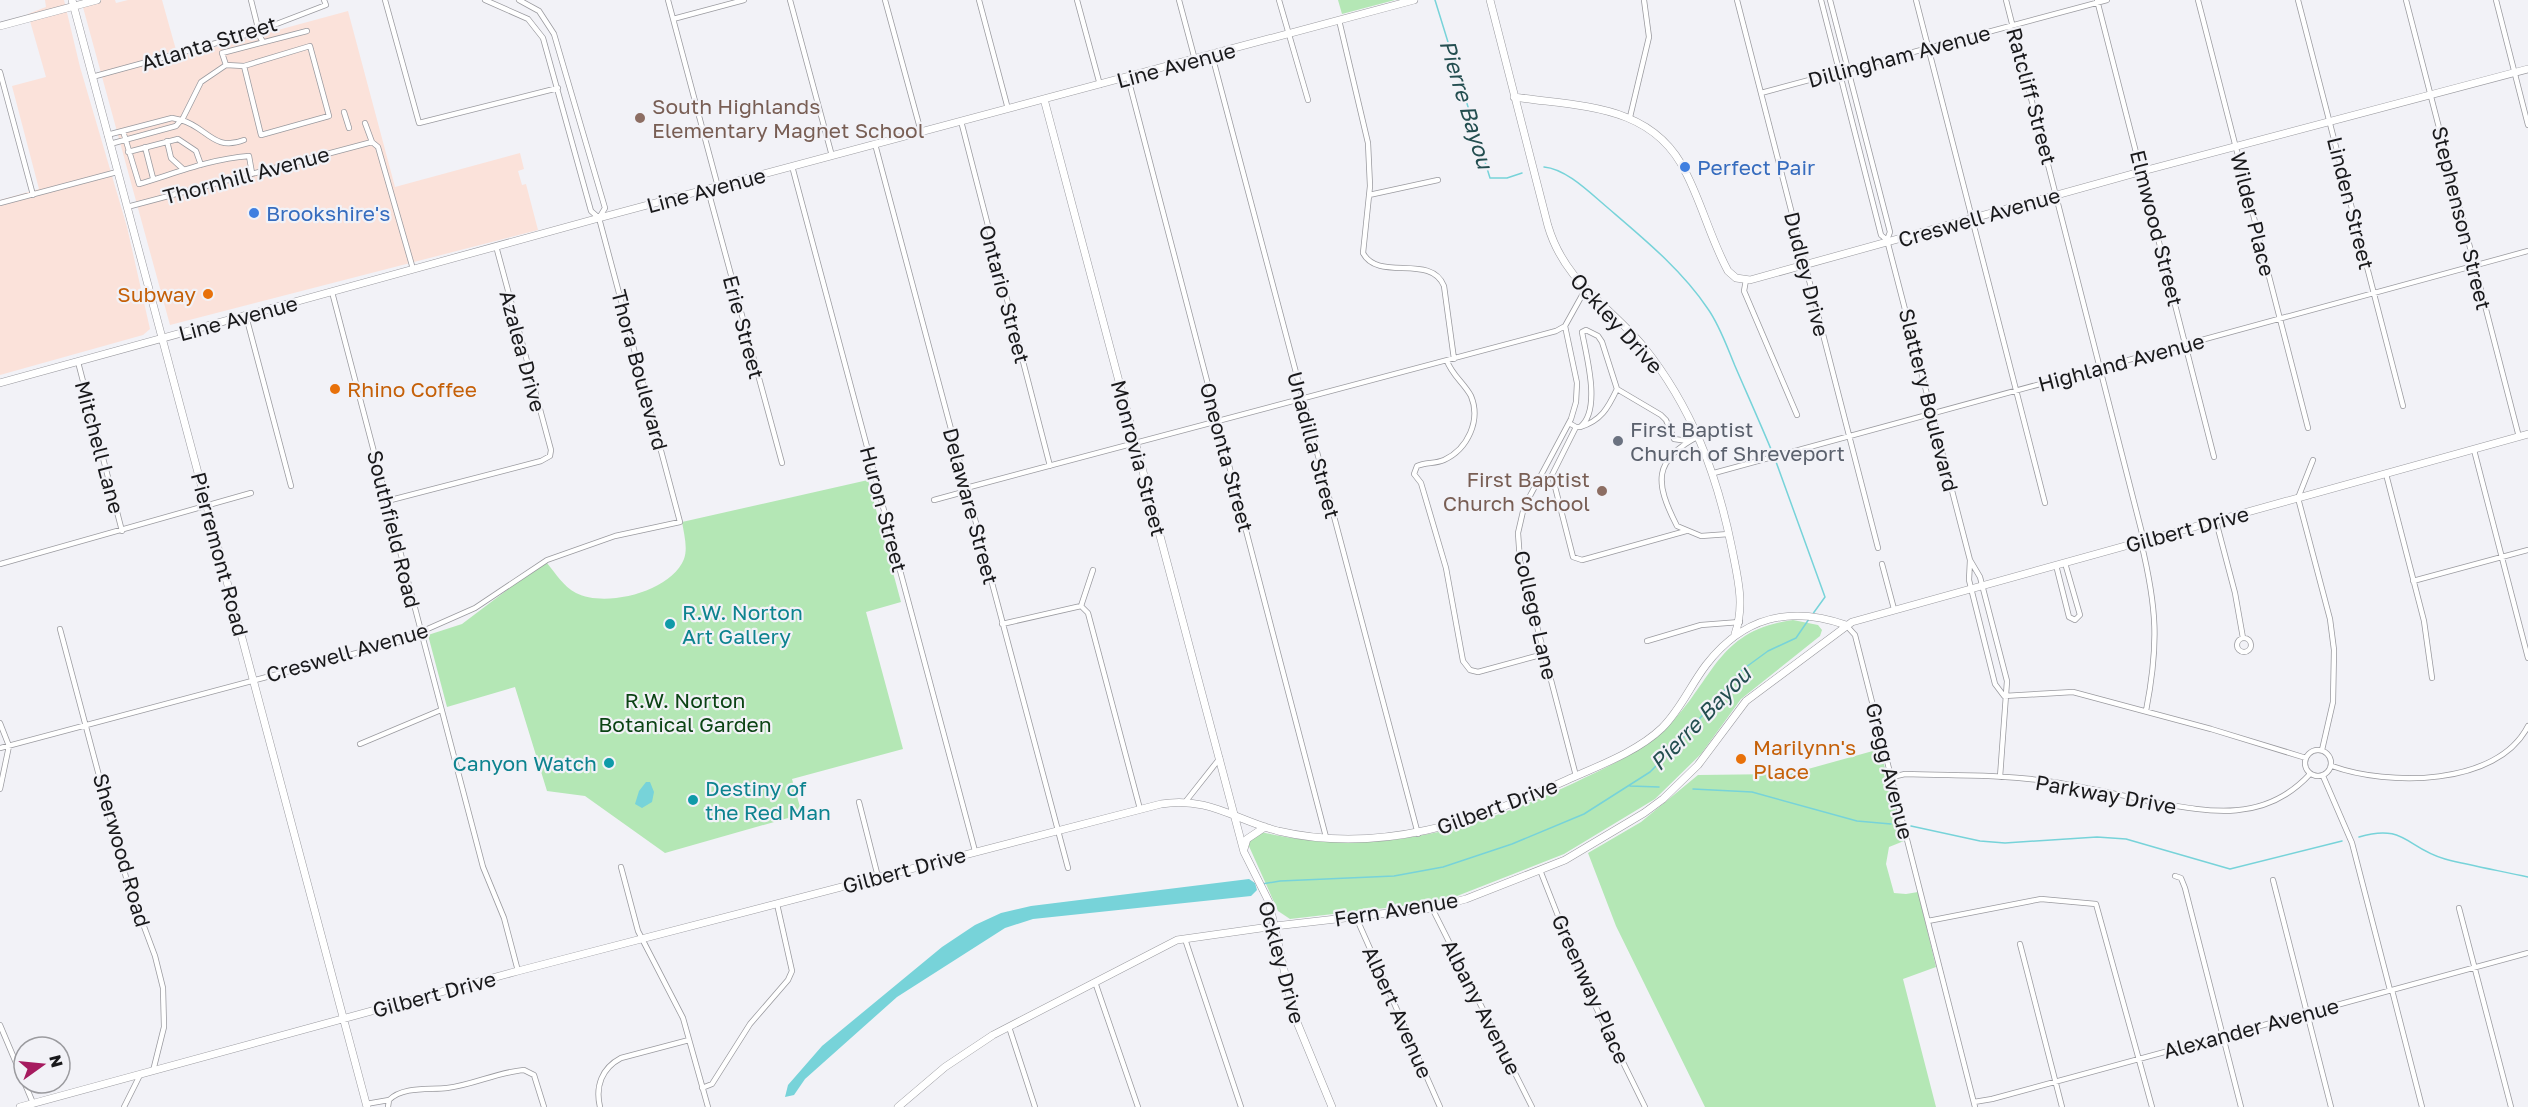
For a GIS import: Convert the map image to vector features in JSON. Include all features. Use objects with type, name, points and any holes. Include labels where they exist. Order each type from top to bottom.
[{"type":"street","points":[[0,26],[73,3],[97,0]]},
{"type":"street","points":[[251,0],[257,24],[256,30],[263,42]]},
{"type":"street","points":[[385,0],[419,123],[558,88]]},
{"type":"street","name":"Thora Boulevard","points":[[485,0],[522,15],[536,26],[543,38],[591,211],[599,218],[680,522]]},
{"type":"street","name":"Thora Boulevard","points":[[519,0],[539,11],[554,34],[605,208],[599,218]]},
{"type":"street","points":[[668,0],[718,187]]},
{"type":"street","points":[[674,19],[744,0]]},
{"type":"street","points":[[790,0],[832,156]]},
{"type":"street","points":[[885,0],[921,132]]},
{"type":"street","points":[[979,0],[1008,109]]},
{"type":"street","points":[[1077,0],[1100,85]]},
{"type":"street","points":[[1179,0],[1195,60]]},
{"type":"street","points":[[1279,0],[1308,100]]},
{"type":"street","name":"Line Avenue","points":[[0,383],[599,218],[1414,0]]},
{"type":"street","name":"Ockley Drive","points":[[1490,0],[1551,236],[1565,266],[1585,290],[1624,325],[1653,359],[1699,435],[1714,473],[1741,597],[1740,622],[1736,634]]},
{"type":"street","points":[[1630,117],[1649,37],[1644,0]]},
{"type":"street","name":"Dudley Drive","points":[[1737,0],[1878,548]]},
{"type":"street","name":"Slattery Boulevard","points":[[1821,0],[1881,235],[1887,241],[1970,560],[1982,585],[2007,681],[2004,696],[2000,777]]},
{"type":"street","name":"Slattery Boulevard","points":[[1830,0],[1890,232],[1887,241]]},
{"type":"street","points":[[1916,0],[2045,503]]},
{"type":"street","name":"Ratcliff Street","points":[[2006,0],[2058,195],[2151,582],[2157,629],[2154,670],[2146,711]]},
{"type":"street","name":"Dillingham Avenue","points":[[1761,93],[2013,26],[2097,1],[2108,0]]},
{"type":"street","name":"Wilder Place","points":[[2198,0],[2308,428]]},
{"type":"street","name":"Linden Street","points":[[2298,0],[2403,406]]},
{"type":"street","name":"Stephenson Street","points":[[2406,0],[2518,437]]},
{"type":"street","points":[[2496,0],[2528,125]]},
{"type":"street","name":"Elmwood Street","points":[[2097,1],[2143,171],[2214,457]]},
{"type":"street","name":"Pierremont Road","points":[[73,3],[367,1105]]},
{"type":"street","name":"Atlanta Street","points":[[92,77],[256,30],[325,3]]},
{"type":"street","points":[[1339,20],[1368,143],[1369,195],[1363,246],[1366,258],[1376,264],[1431,271],[1440,277],[1444,286],[1454,359]]},
{"type":"street","points":[[226,65],[222,53],[307,31]]},
{"type":"street","points":[[110,144],[176,126],[182,120],[201,82],[226,65],[244,66],[310,46],[329,116],[261,135],[244,66]]},
{"type":"street","name":"Unadilla Street","points":[[1212,55],[1418,834]]},
{"type":"street","name":"Creswell Avenue","points":[[1746,280],[1805,266],[1887,241],[2143,171],[2528,69]]},
{"type":"street","points":[[0,72],[33,195]]},
{"type":"street","name":"Oneonta Street","points":[[1128,78],[1326,837]]},
{"type":"street","points":[[1514,97],[1630,117],[1651,129],[1675,153],[1687,173],[1728,271],[1736,278],[1746,280],[1744,291],[1797,415]]},
{"type":"street","name":"Monrovia Street","points":[[1044,99],[1235,816]]},
{"type":"street","points":[[344,112],[349,128]]},
{"type":"street","points":[[107,135],[172,118],[182,120],[220,144],[234,144],[244,140]]},
{"type":"street","name":"Ontario Street","points":[[961,121],[1050,466]]},
{"type":"street","points":[[365,123],[372,142],[378,147],[413,269]]},
{"type":"street","points":[[123,130],[137,183],[183,169],[249,156],[252,173]]},
{"type":"street","points":[[129,152],[178,139],[196,151],[201,165]]},
{"type":"street","points":[[167,141],[171,158],[183,169]]},
{"type":"street","name":"Thornhill Avenue","points":[[127,207],[372,142]]},
{"type":"street","name":"Delaware Street","points":[[875,144],[1068,868]]},
{"type":"street","points":[[145,147],[153,178]]},
{"type":"street","name":"Huron Street","points":[[792,166],[975,851]]},
{"type":"street","points":[[0,203],[117,172]]},
{"type":"street","points":[[1369,195],[1438,180]]},
{"type":"street","name":"Erie Street","points":[[708,190],[782,463]]},
{"type":"street","name":"Azalea Drive","points":[[387,501],[542,461],[550,456],[550,446],[496,246]]},
{"type":"street","name":"Highland Avenue","points":[[1714,473],[2528,251]]},
{"type":"street","points":[[934,500],[1050,466],[1556,331],[1565,326],[1585,290]]},
{"type":"street","name":"Southfield Road","points":[[332,292],[483,867],[506,924],[518,971]]},
{"type":"street","points":[[246,316],[291,486]]},
{"type":"street","name":"College Lane","points":[[1565,326],[1577,390],[1575,408],[1531,491],[1524,507],[1518,533],[1520,561],[1576,776]]},
{"type":"street","points":[[1686,531],[1582,560],[1573,556],[1552,475],[1578,427],[1587,419],[1592,395],[1582,332],[1591,330],[1598,336],[1606,352],[1617,389],[1666,420],[1674,439],[1661,474],[1665,494],[1677,526],[1701,536],[1729,534]]},
{"type":"street","points":[[1447,361],[1452,372],[1472,398],[1473,427],[1458,450],[1436,463],[1417,466],[1414,474],[1421,483],[1442,554],[1463,661],[1470,670],[1478,672],[1544,654]]},
{"type":"street","name":"Mitchell Lane","points":[[78,362],[122,531]]},
{"type":"street","points":[[1569,423],[1578,427],[1596,422],[1602,416],[1617,389]]},
{"type":"street","name":"Gilbert Drive","points":[[1846,625],[1894,609],[2528,434]]},
{"type":"street","points":[[1668,456],[1699,435]]},
{"type":"street","points":[[1674,439],[1688,441]]},
{"type":"street","points":[[2474,450],[2528,658]]},
{"type":"street","points":[[2313,460],[2298,498],[2330,619],[2334,650],[2333,702],[2322,750]]},
{"type":"street","points":[[2386,474],[2426,633],[2432,678]]},
{"type":"street","points":[[0,563],[122,531],[251,493]]},
{"type":"street","points":[[2216,521],[2233,586],[2242,638]]},
{"type":"street","name":"Creswell Avenue","points":[[0,748],[398,642],[474,608],[548,560],[615,536],[680,522]]},
{"type":"street","points":[[2413,581],[2528,550]]},
{"type":"street","name":"Slattery Boulevard","points":[[1970,560],[1971,588],[1995,684],[2004,696]]},
{"type":"street","points":[[2056,565],[2069,617],[2075,620],[2080,615],[2065,562]]},
{"type":"street","points":[[1882,564],[1894,609]]},
{"type":"street","points":[[1081,606],[1093,570]]},
{"type":"street","points":[[1002,624],[1081,606]]},
{"type":"street","points":[[1081,606],[1088,613],[1140,808]]},
{"type":"street","points":[[1736,634],[1763,619],[1807,617],[1846,625]]},
{"type":"street","points":[[1647,641],[1701,625],[1740,622]]},
{"type":"street","name":"Gregg Avenue","points":[[1846,625],[1856,634],[1975,1104]]},
{"type":"street","name":"Fern Avenue","points":[[897,1107],[945,1066],[1008,1026],[1185,938],[1432,908],[1466,899],[1581,852],[1663,799],[1698,765],[1746,701],[1846,625]]},
{"type":"street","name":"Sherwood Road","points":[[60,629],[128,881],[155,956],[163,987],[164,1027],[153,1071]]},
{"type":"street","name":"Gilbert Drive","points":[[20,1107],[518,971],[1140,808],[1186,801],[1209,805],[1264,827],[1303,835],[1354,840],[1418,834],[1477,818],[1576,776],[1636,746],[1659,730],[1678,710],[1707,664],[1736,634]]},
{"type":"street","points":[[2004,696],[2073,692],[2306,758]]},
{"type":"street","points":[[360,744],[441,710]]},
{"type":"street","points":[[0,723],[9,746],[0,789]]},
{"type":"street","points":[[2331,766],[2355,774],[2382,778],[2442,775],[2491,762],[2510,751],[2528,726]]},
{"type":"street","points":[[2322,750],[2329,755],[2331,766],[2324,776],[2310,774],[2306,767],[2306,758],[2311,752],[2322,750]]},
{"type":"street","points":[[1186,801],[1220,758]]},
{"type":"street","name":"Parkway Drive","points":[[1892,777],[1905,774],[2000,777],[2055,782],[2181,807],[2222,811],[2254,808],[2269,803],[2297,788],[2310,774]]},
{"type":"street","points":[[2324,776],[2352,843],[2422,1107]]},
{"type":"street","points":[[859,802],[878,877]]},
{"type":"street","name":"Ockley Drive","points":[[1235,816],[1247,860],[1269,902],[1294,1015],[1332,1107]]},
{"type":"street","points":[[1244,852],[1247,839],[1264,827]]},
{"type":"street","points":[[621,867],[635,924],[674,997],[708,1107]]},
{"type":"street","name":"Greenway Place","points":[[1540,870],[1586,987],[1644,1107]]},
{"type":"street","points":[[2175,876],[2181,878],[2185,888],[2241,1107]]},
{"type":"street","points":[[2273,880],[2331,1107]]},
{"type":"street","points":[[1928,921],[2036,899],[2096,904],[2152,1107]]},
{"type":"street","points":[[702,1088],[712,1084],[750,1024],[790,977],[792,962],[777,904]]},
{"type":"street","name":"Albany Avenue","points":[[1432,908],[1532,1107]]},
{"type":"street","points":[[2459,908],[2511,1107]]},
{"type":"street","name":"Albert Avenue","points":[[1356,916],[1440,1107]]},
{"type":"street","points":[[1185,938],[1241,1107]]},
{"type":"street","points":[[2020,944],[2062,1107]]},
{"type":"street","name":"Alexander Avenue","points":[[1975,1104],[2528,953]]},
{"type":"street","points":[[1095,982],[1138,1107]]},
{"type":"street","points":[[0,1025],[33,1103]]},
{"type":"street","points":[[1008,1026],[1035,1107]]},
{"type":"street","points":[[600,1107],[598,1086],[603,1074],[612,1063],[621,1058],[689,1040]]},
{"type":"street","points":[[367,1105],[419,1089],[450,1088],[517,1070],[529,1070],[534,1075],[544,1107]]},
{"type":"street","points":[[124,1107],[140,1075]]},
{"type":"street","points":[[388,1100],[388,1107]]},
{"type":"street","points":[[905,1100],[912,1107]]},
{"type":"shaded area","points":[[45,0],[64,0],[80,67],[127,227],[150,329],[143,335],[0,375],[0,200],[39,189],[12,86],[46,77],[28,14],[46,7]]},
{"type":"shaded area","points":[[81,0],[115,0],[116,3],[128,0],[162,0],[178,57],[348,11],[395,187],[520,153],[524,169],[518,171],[522,185],[526,184],[538,230],[170,325]]},
{"type":"green space","points":[[1338,0],[1395,0],[1342,14]]},
{"type":"green space","name":"R.W. Norton Botanical Garden","points":[[868,480],[901,602],[866,612],[903,749],[792,779],[802,814],[665,853],[585,796],[547,791],[515,687],[447,707],[428,635],[462,624],[536,568],[547,563],[567,587],[588,597],[619,598],[636,594],[652,588],[677,571],[686,550],[682,522]]},
{"type":"green space","points":[[1793,620],[1818,625],[1822,630],[1820,636],[1741,699],[1701,754],[1655,799],[1564,854],[1457,896],[1411,905],[1290,919],[1278,911],[1248,844],[1261,832],[1303,839],[1344,842],[1383,841],[1460,826],[1498,815],[1536,800],[1635,752],[1657,736],[1683,710],[1719,660],[1732,646],[1747,634],[1767,626]]},
{"type":"green space","points":[[1880,749],[1904,841],[1889,847],[1886,864],[1894,893],[1918,892],[1936,967],[1903,979],[1936,1107],[1705,1107],[1616,926],[1588,853],[1641,822],[1698,775],[1790,774]]},
{"type":"water","points":[[646,782],[650,782],[654,792],[652,802],[642,808],[635,804],[639,791]]},
{"type":"water","points":[[1249,879],[1255,883],[1257,890],[1251,896],[1033,919],[1005,928],[897,997],[805,1079],[794,1095],[785,1097],[788,1085],[822,1046],[942,947],[975,925],[1001,913],[1031,906]]},
{"type":"waterway","name":"Pierre Bayou","points":[[1435,0],[1490,178],[1507,178],[1522,173]]},
{"type":"waterway","name":"Pierre Bayou","points":[[1544,167],[1561,172],[1586,189],[1661,255],[1698,295],[1720,329],[1773,454]]},
{"type":"waterway","name":"Pierre Bayou","points":[[1775,459],[1825,597],[1812,615]]},
{"type":"waterway","name":"Pierre Bayou","points":[[1262,884],[1280,881],[1394,876],[1443,867],[1512,844],[1584,814],[1650,772],[1742,670],[1768,651],[1796,638],[1809,619]]},
{"type":"waterway","points":[[1630,786],[1659,787]]},
{"type":"waterway","points":[[1693,789],[1752,792],[1857,821],[1891,824]]},
{"type":"waterway","points":[[1911,826],[1980,841],[2005,843],[2097,837],[2126,839],[2230,869],[2342,841]]},
{"type":"waterway","points":[[2359,837],[2374,833],[2396,835],[2445,859],[2528,877]]},
{"type":"place","name":"South Highlands Elementary Magnet School","points":[[640,118]]},
{"type":"place","name":"Perfect Pair","points":[[1685,167]]},
{"type":"place","name":"Brookshire's","points":[[254,213]]},
{"type":"place","name":"Subway","points":[[208,294]]},
{"type":"place","name":"Rhino Coffee","points":[[335,389]]},
{"type":"place","name":"First Baptist Church of Shreveport","points":[[1618,441]]},
{"type":"place","name":"First Baptist Church School","points":[[1602,491]]},
{"type":"place","name":"R.W. Norton Art Gallery","points":[[670,624]]},
{"type":"place","name":"Marilynn's Place","points":[[1741,759]]},
{"type":"place","name":"Canyon Watch","points":[[609,763]]},
{"type":"place","name":"Destiny of the Red Man","points":[[693,800]]}]
